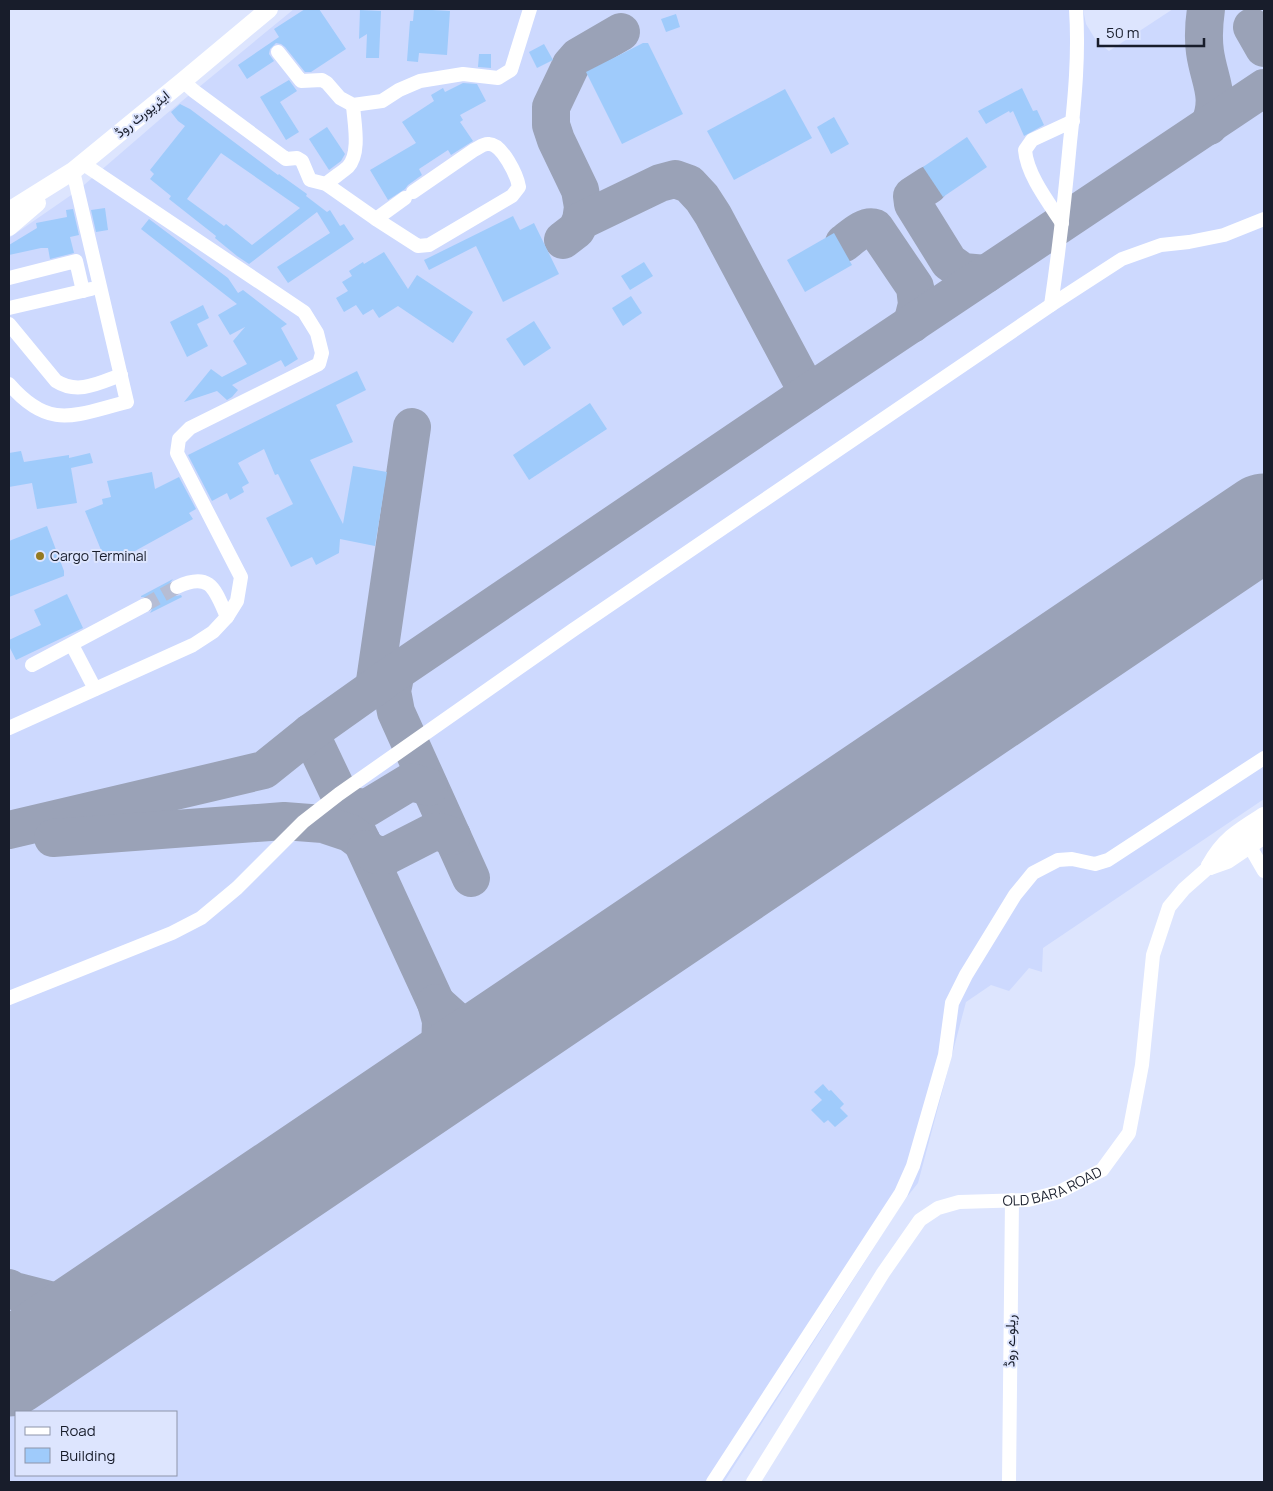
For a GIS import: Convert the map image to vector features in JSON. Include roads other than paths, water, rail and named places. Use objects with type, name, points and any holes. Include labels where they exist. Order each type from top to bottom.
[{"type":"main road","name":"ایئرپورٹ روڈ","points":[[9,211],[77,167],[184,81],[269,9]]},
{"type":"main road","points":[[9,227],[77,167]]},
{"type":"main road","points":[[1210,866],[1218,850],[1234,836],[1264,816]]},
{"type":"main road","name":"OLD BARA ROAD","points":[[1210,866],[1227,860],[1264,834]]},
{"type":"street","points":[[278,52],[301,81],[322,80],[340,98],[353,105],[382,101],[399,90],[420,81],[462,74],[498,78],[505,75],[511,70],[516,59],[518,44],[530,9]]},
{"type":"street","points":[[1051,305],[1073,121],[1078,48],[1076,9]]},
{"type":"street","points":[[184,81],[194,91],[286,159],[297,158],[302,161],[310,180],[326,184],[376,219],[414,244],[429,245],[512,196],[519,187],[517,178],[499,147],[484,144],[376,219]]},
{"type":"street","points":[[326,184],[349,166],[354,156],[353,105]]},
{"type":"street","points":[[1062,223],[1029,167],[1025,150],[1032,140],[1073,121]]},
{"type":"street","points":[[9,384],[21,398],[36,409],[53,416],[70,416],[127,402],[100,287],[77,167]]},
{"type":"street","points":[[9,728],[193,645],[212,632],[227,617],[237,601],[241,577],[177,453],[179,439],[190,428],[319,364],[322,352],[317,333],[304,312],[77,167]]},
{"type":"street","points":[[9,998],[172,934],[201,918],[237,888],[303,822],[339,794],[590,619],[1051,305],[1122,259],[1161,245],[1224,235],[1264,219]]},
{"type":"street","points":[[9,278],[76,261],[83,291]]},
{"type":"street","points":[[9,308],[100,287]]},
{"type":"street","points":[[9,324],[56,382],[66,387],[82,388],[121,375]]},
{"type":"street","points":[[177,587],[191,581],[202,581],[209,584],[216,593],[227,617]]},
{"type":"street","points":[[32,665],[145,605]]},
{"type":"street","points":[[72,644],[96,689]]},
{"type":"street","points":[[713,1482],[901,1193],[913,1166],[945,1055],[952,1003],[966,974],[1015,895],[1033,873],[1058,860],[1072,859],[1095,864],[1108,860],[1264,758]]},
{"type":"street","points":[[1249,845],[1264,871]]},
{"type":"street","name":"OLD BARA ROAD","points":[[753,1482],[883,1273],[920,1220],[938,1208],[959,1202],[1028,1200],[1059,1192],[1102,1170],[1128,1133],[1142,1065],[1153,955],[1169,907],[1184,889],[1210,866]]},
{"type":"street","name":"ریلوے روڈ","points":[[1008,1482],[1012,1200]]},
{"type":"tunnel","points":[[145,605],[177,587]]},
{"type":"place","name":"Cargo Terminal","points":[[40,556]]}]
